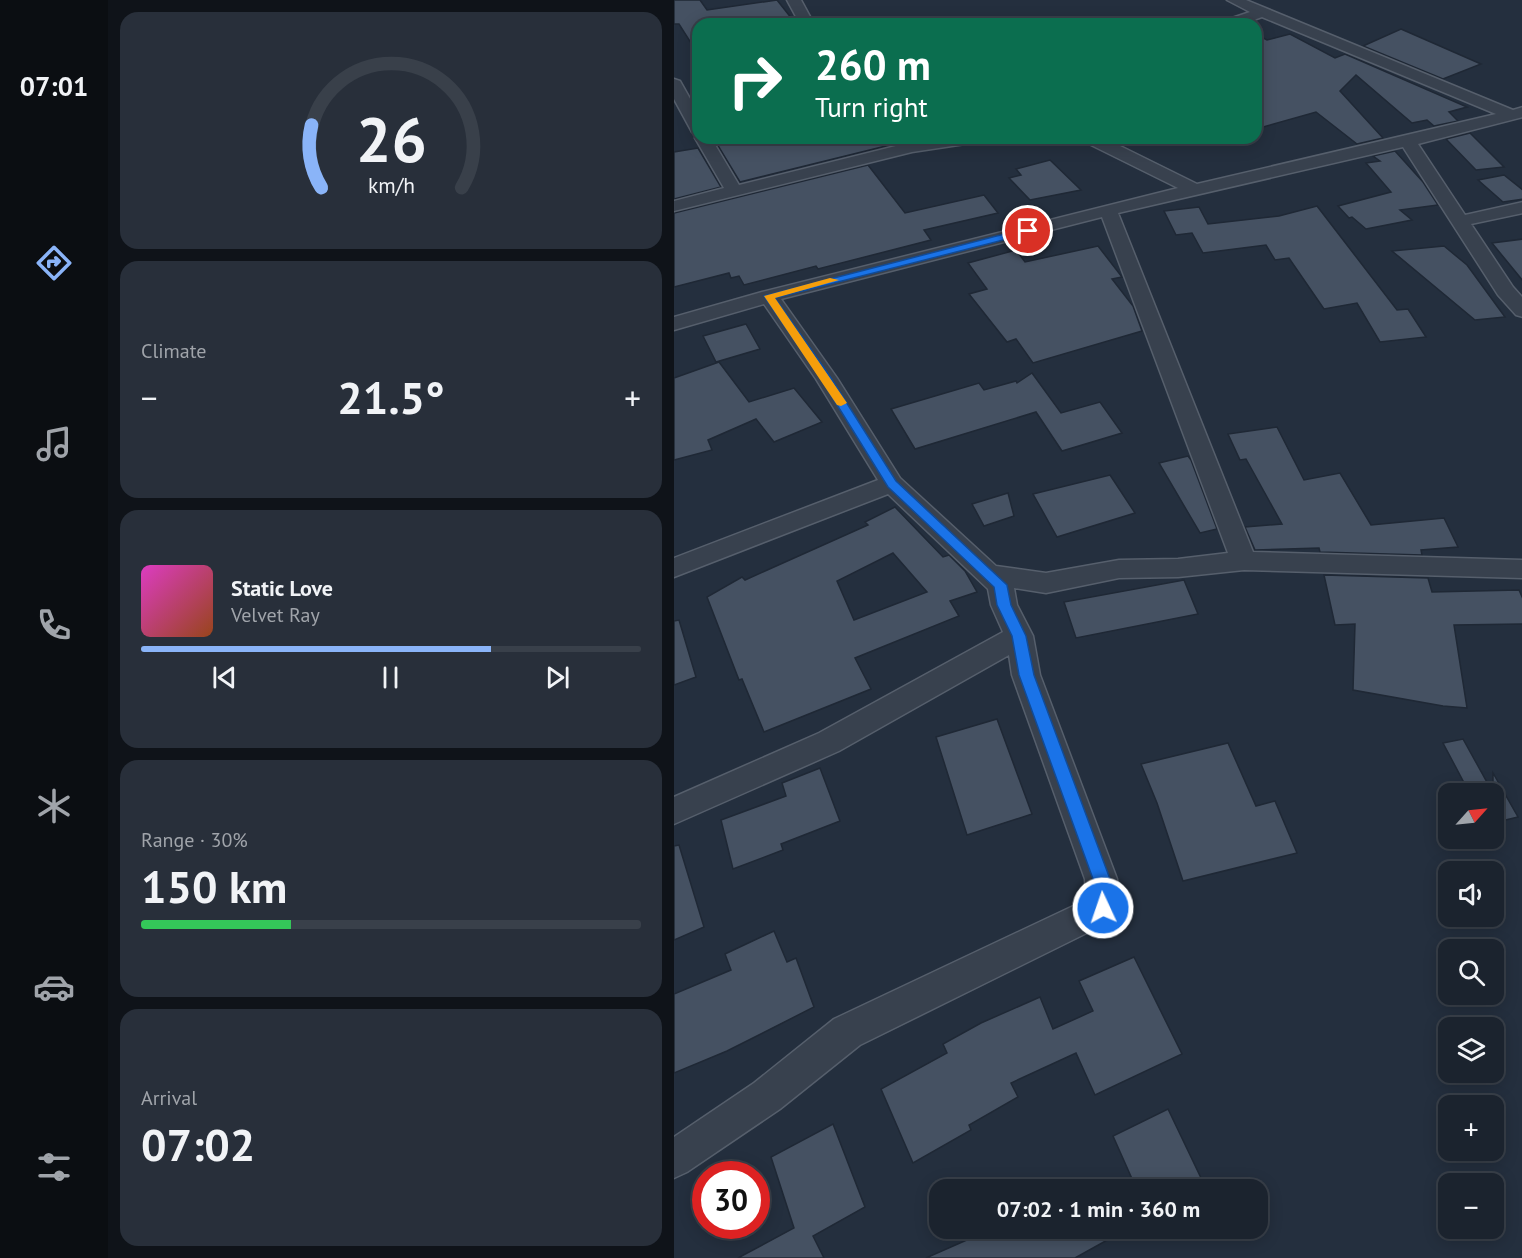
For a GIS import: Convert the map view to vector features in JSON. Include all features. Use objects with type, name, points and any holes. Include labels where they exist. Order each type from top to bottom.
[{"type":"street","points":[[794,0],[804,18]]},
{"type":"street","points":[[1234,0],[1517,114]]},
{"type":"street","points":[[1245,18],[1262,12]]},
{"type":"street","points":[[674,84],[692,117]]},
{"type":"street","points":[[674,324],[769,296],[1108,210],[1517,114]]},
{"type":"street","points":[[1408,141],[1505,291],[1523,311]]},
{"type":"street","points":[[707,144],[734,191]]},
{"type":"street","points":[[906,144],[912,147]]},
{"type":"street","points":[[674,206],[932,144]]},
{"type":"street","points":[[1103,144],[1195,190]]},
{"type":"street","points":[[1461,221],[1523,207]]},
{"type":"street","points":[[1108,210],[1244,561]]},
{"type":"street","points":[[674,1160],[767,1096],[847,1032],[1103,908],[1102,879],[1026,675],[1019,636],[1004,605],[1001,585],[892,484],[826,378],[769,296]]},
{"type":"street","points":[[674,568],[892,484]]},
{"type":"street","points":[[990,575],[1046,583],[1119,569],[1178,568],[1244,561],[1434,568],[1523,568]]},
{"type":"street","points":[[674,811],[829,742],[1019,636]]},
{"type":"building","points":[[674,0],[700,0],[707,10],[777,0],[791,18],[692,18],[692,45],[679,24],[674,24]]},
{"type":"building","points":[[1401,29],[1481,64],[1443,79],[1363,46]]},
{"type":"building","points":[[1290,34],[1335,58],[1345,54],[1467,107],[1449,112],[1458,121],[1434,126],[1427,120],[1412,123],[1356,75],[1340,91],[1383,138],[1357,144],[1316,112],[1262,127],[1262,37],[1267,40]]},
{"type":"building","points":[[1470,133],[1504,167],[1476,170],[1446,139]]},
{"type":"building","points":[[717,144],[894,144],[740,182]]},
{"type":"building","points":[[698,148],[721,187],[674,199],[674,152]]},
{"type":"building","points":[[1395,151],[1423,182],[1438,205],[1400,210],[1412,220],[1366,229],[1352,217],[1349,218],[1338,206],[1391,192],[1366,163],[1380,161],[1373,156]]},
{"type":"building","points":[[1050,160],[1081,190],[1030,200],[1009,178],[1021,175],[1016,169]]},
{"type":"building","points":[[868,165],[905,213],[984,195],[998,213],[924,230],[931,240],[818,269],[816,266],[744,285],[739,276],[731,278],[729,273],[674,287],[674,213]]},
{"type":"building","points":[[1504,175],[1523,190],[1523,199],[1503,202],[1478,180]]},
{"type":"building","points":[[1317,206],[1397,310],[1408,309],[1426,337],[1380,342],[1357,303],[1324,309],[1289,258],[1275,260],[1266,245],[1203,253],[1192,233],[1176,235],[1164,211],[1199,207],[1208,224],[1279,216]]},
{"type":"building","points":[[1523,239],[1523,281],[1492,243]]},
{"type":"building","points":[[1098,246],[1122,277],[1112,279],[1133,306],[1142,331],[1033,363],[1016,339],[1007,342],[969,294],[987,289],[968,263],[1016,250],[1025,262]]},
{"type":"building","points":[[1444,246],[1467,265],[1505,317],[1475,320],[1392,251]]},
{"type":"building","points":[[746,324],[760,349],[716,362],[703,336]]},
{"type":"building","points":[[719,362],[749,402],[794,388],[822,422],[774,442],[756,419],[708,440],[712,450],[674,460],[674,378]]},
{"type":"building","points":[[1032,373],[1061,413],[1100,402],[1122,433],[1062,451],[1036,412],[915,449],[891,409],[979,383],[984,390],[1016,381],[1017,383]]},
{"type":"building","points":[[1277,427],[1304,480],[1340,473],[1371,525],[1444,518],[1458,547],[1421,550],[1422,555],[1320,552],[1319,548],[1255,550],[1245,527],[1282,524],[1246,459],[1240,460],[1228,434]]},
{"type":"building","points":[[1188,456],[1217,529],[1200,533],[1159,463]]},
{"type":"building","points":[[1110,475],[1135,513],[1057,537],[1033,494]]},
{"type":"building","points":[[1008,493],[1014,516],[984,526],[972,504]]},
{"type":"building","points":[[895,507],[943,557],[949,555],[965,571],[977,592],[950,601],[959,616],[855,658],[871,689],[764,732],[742,679],[739,680],[707,597],[742,577],[745,580],[868,525],[865,522]],"holes":[[[893,553],[927,592],[854,620],[837,581]]]},
{"type":"building","points":[[1324,575],[1428,578],[1432,592],[1519,590],[1523,599],[1523,624],[1454,625],[1467,708],[1353,690],[1355,624],[1335,625]]},
{"type":"building","points":[[1184,580],[1198,614],[1076,638],[1064,602]]},
{"type":"building","points":[[679,620],[696,677],[674,685],[674,621]]},
{"type":"building","points":[[997,719],[1032,814],[967,835],[936,737]]},
{"type":"building","points":[[1463,739],[1487,783],[1464,783],[1443,743]]},
{"type":"building","points":[[1228,743],[1256,806],[1275,801],[1297,853],[1183,881],[1157,803],[1141,764]]},
{"type":"building","points":[[820,768],[840,821],[781,844],[783,850],[733,869],[721,820],[786,796],[782,783]]},
{"type":"building","points":[[1493,773],[1499,783],[1493,783]]},
{"type":"building","points":[[1504,792],[1518,817],[1504,820]]},
{"type":"building","points":[[679,845],[704,927],[674,940],[674,846]]},
{"type":"building","points":[[774,931],[787,962],[796,958],[814,1007],[727,1051],[674,1073],[674,994],[731,970],[725,954]]},
{"type":"building","points":[[1134,957],[1182,1054],[1095,1095],[1076,1053],[1011,1083],[1018,1097],[969,1125],[971,1130],[913,1163],[881,1089],[947,1053],[943,1044],[981,1023],[1040,997],[1053,1029],[1093,1011],[1079,981]]},
{"type":"building","points":[[1168,1109],[1201,1178],[1132,1179],[1113,1136]]},
{"type":"building","points":[[833,1124],[865,1207],[813,1236],[824,1258],[738,1258],[794,1228],[771,1157]]},
{"type":"building","points":[[969,1239],[1109,1239],[1075,1258],[926,1258]]},
{"type":"slow traffic","points":[[834,280],[769,296],[841,403]]},
{"type":"route","points":[[1028,231],[769,296],[826,378],[892,484],[1001,585],[1004,605],[1019,636],[1026,675],[1102,879],[1103,908]]}]
